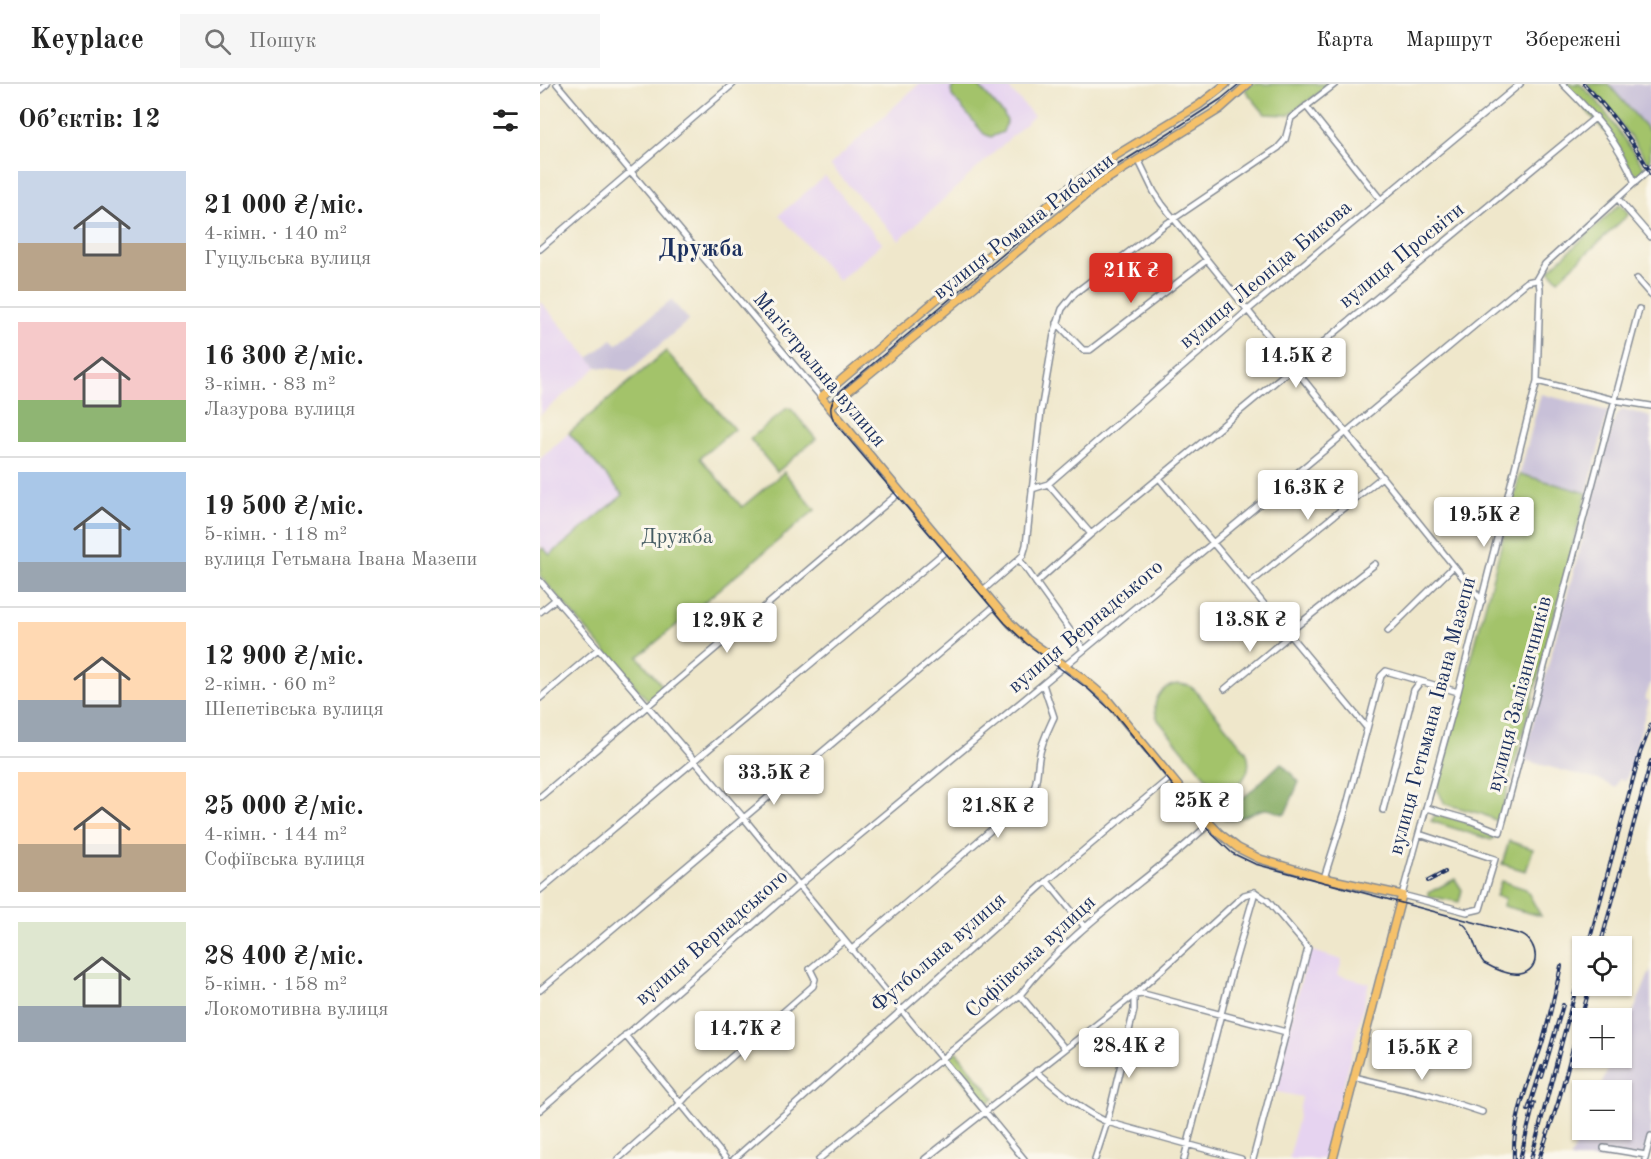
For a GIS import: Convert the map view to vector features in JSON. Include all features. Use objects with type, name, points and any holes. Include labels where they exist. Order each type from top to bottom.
[{"type":"main road","name":"вулиця Романа Рибалки","points":[[821,397],[1070,187],[1115,156],[1199,105],[1226,84]]},
{"type":"main road","name":"вулиця Романа Рибалки","points":[[829,407],[1073,205],[1138,159],[1220,109],[1248,84]]},
{"type":"main road","name":"Магістральна вулиця","points":[[821,397],[899,493],[1018,632],[1106,698],[1209,824],[1249,855],[1324,878],[1402,896]]},
{"type":"main road","name":"вулиця Гетьмана Івана Мазепи","points":[[1333,1159],[1402,896]]},
{"type":"street","points":[[540,90],[547,84]]},
{"type":"street","name":"Магістральна вулиця","points":[[557,84],[821,397]]},
{"type":"street","points":[[540,249],[733,84]]},
{"type":"street","points":[[982,591],[1019,560],[1026,545],[1041,411],[1057,323],[1062,309],[1075,293],[1174,218],[1278,148],[1285,140],[1291,118],[1335,84]]},
{"type":"street","name":"вулиця Леоніда Бикова","points":[[1032,489],[1048,484],[1248,310],[1520,84]]},
{"type":"street","points":[[1563,84],[1596,117],[1618,149],[1635,183]]},
{"type":"street","points":[[1306,106],[1381,200]]},
{"type":"street","name":"вулиця Просвіти","points":[[1036,583],[1091,534],[1596,117]]},
{"type":"street","points":[[1138,159],[1154,192],[1174,218],[1482,601]]},
{"type":"street","name":"вулиця Вернадського","points":[[540,1110],[798,886],[1527,282],[1536,280],[1545,264],[1650,169]]},
{"type":"street","points":[[1618,199],[1651,237]]},
{"type":"street","points":[[1057,323],[1083,350],[1090,350],[1207,260]]},
{"type":"street","points":[[1637,279],[1651,295]]},
{"type":"street","name":"вулиця Гетьмана Івана Мазепи","points":[[1402,896],[1482,601],[1537,381],[1540,289],[1539,282],[1536,280]]},
{"type":"street","points":[[1614,400],[1639,309]]},
{"type":"street","points":[[1537,381],[1614,400],[1651,406]]},
{"type":"street","name":"вулиця Залізничників","points":[[1427,808],[1500,832],[1614,400]]},
{"type":"street","points":[[1249,584],[1382,477]]},
{"type":"street","points":[[1159,478],[1367,728]]},
{"type":"street","points":[[1048,484],[1091,534]]},
{"type":"street","points":[[540,797],[899,493]]},
{"type":"street","points":[[540,890],[947,549]]},
{"type":"street","points":[[1019,560],[1084,650]]},
{"type":"street","points":[[1225,689],[1375,564]]},
{"type":"street","points":[[1388,631],[1454,566]]},
{"type":"street","points":[[540,580],[742,817],[1022,1157],[1015,1159]]},
{"type":"street","points":[[540,612],[556,599]]},
{"type":"street","points":[[540,990],[742,817],[995,606]]},
{"type":"street","points":[[540,698],[598,649]]},
{"type":"street","points":[[1324,878],[1384,673],[1386,671],[1458,692]]},
{"type":"street","points":[[1383,810],[1416,686],[1420,682]]},
{"type":"street","points":[[851,950],[998,824],[1033,791],[1039,756],[1054,717],[1043,684]]},
{"type":"street","name":"Футбольна вулиця","points":[[734,1159],[1047,881],[1171,777]]},
{"type":"street","points":[[540,785],[546,792]]},
{"type":"street","name":"Софіївська вулиця","points":[[819,1159],[1020,995],[1037,973],[1084,926],[1209,824]]},
{"type":"street","points":[[1402,896],[1467,912],[1480,909],[1495,859],[1419,834]]},
{"type":"street","points":[[1047,881],[1084,926]]},
{"type":"street","points":[[925,1159],[1134,995],[1244,895],[1256,892]]},
{"type":"street","points":[[1184,1159],[1232,971],[1256,892]]},
{"type":"street","points":[[1252,1159],[1308,948],[1268,901],[1256,892]]},
{"type":"street","points":[[618,1159],[813,986],[815,979],[810,969],[843,941]]},
{"type":"street","points":[[1134,995],[1144,994],[1286,1032]]},
{"type":"street","points":[[1020,995],[1065,1049]]},
{"type":"street","points":[[1095,1159],[1107,1122],[1134,1010],[1134,995]]},
{"type":"street","points":[[625,1035],[726,1159]]},
{"type":"street","points":[[1036,1071],[1079,1107],[1107,1122],[1241,1159]]},
{"type":"street","points":[[1354,1077],[1430,1095],[1482,1112]]},
{"type":"street","points":[[1604,1148],[1645,1157],[1651,1136]]},
{"type":"shaded area","points":[[919,84],[1005,84],[1034,116],[899,240],[830,165]]},
{"type":"shaded area","points":[[1608,84],[1651,84],[1651,133]]},
{"type":"shaded area","points":[[825,176],[882,243],[839,281],[779,215]]},
{"type":"shaded area","points":[[671,300],[689,320],[629,371],[597,367],[589,358],[612,339],[617,344]]},
{"type":"shaded area","points":[[540,301],[597,367],[540,415]]},
{"type":"shaded area","points":[[1541,394],[1608,411],[1587,493],[1520,474]]},
{"type":"shaded area","points":[[1623,409],[1651,417],[1651,682],[1645,699],[1649,701],[1626,781],[1619,779],[1616,788],[1602,781],[1523,760],[1615,417]]},
{"type":"shaded area","points":[[569,433],[623,495],[549,556],[540,545],[540,459]]},
{"type":"shaded area","points":[[1309,950],[1342,960],[1338,975],[1369,983],[1325,1159],[1289,1159],[1302,1097],[1273,1091]]},
{"type":"shaded area","points":[[1651,969],[1651,1136],[1645,1159],[1570,1159],[1579,1140],[1632,1140],[1632,1080],[1603,1080],[1609,1068],[1632,1068],[1632,1015]]},
{"type":"green space","points":[[955,84],[977,84],[1004,115],[1007,121],[1003,132],[991,137],[984,134],[952,96],[951,90]]},
{"type":"green space","points":[[1251,84],[1331,84],[1289,115],[1265,114],[1245,90]]},
{"type":"green space","points":[[1564,84],[1580,84],[1598,102],[1646,170],[1635,180],[1619,148]]},
{"type":"green space","points":[[1587,84],[1608,84],[1651,133],[1650,166],[1604,103]]},
{"type":"green space","points":[[1620,204],[1629,214],[1558,280],[1549,270]]},
{"type":"green space","name":"Дружба","points":[[666,351],[734,429],[700,458],[742,507],[784,472],[815,510],[638,657],[665,689],[648,701],[540,576],[540,550],[543,548],[550,555],[623,495],[569,433]]},
{"type":"green space","points":[[787,408],[791,409],[816,439],[777,472],[750,439]]},
{"type":"green space","points":[[1520,474],[1587,493],[1499,822],[1482,814],[1445,804],[1437,789]]},
{"type":"green space","points":[[1177,684],[1188,685],[1195,690],[1246,751],[1248,767],[1246,775],[1236,785],[1221,787],[1212,785],[1158,720],[1155,708],[1158,697],[1165,688]]},
{"type":"green space","points":[[1281,763],[1299,782],[1285,814],[1266,809],[1230,820],[1220,815],[1249,793]]},
{"type":"green space","points":[[1436,814],[1463,821],[1496,835],[1491,840],[1431,821]]},
{"type":"green space","points":[[1509,841],[1533,849],[1526,871],[1502,864]]},
{"type":"green space","points":[[1455,879],[1462,890],[1459,902],[1428,896],[1428,893]]},
{"type":"green space","points":[[1501,881],[1526,889],[1541,916],[1503,906],[1505,898],[1496,896]]},
{"type":"green space","points":[[956,1051],[994,1098],[985,1106],[946,1059]]},
{"type":"tram line","points":[[1239,84],[1221,99],[1087,184],[839,392],[832,403],[831,414],[835,423],[1005,623],[1027,644],[1088,689],[1115,714],[1213,835],[1232,853],[1255,864],[1522,935],[1528,939],[1534,950],[1532,968],[1527,972],[1511,974],[1484,963],[1472,936],[1461,922]]},
{"type":"railway","points":[[1584,84],[1620,127],[1651,174]]},
{"type":"railway","points":[[1591,936],[1640,753],[1651,725]]},
{"type":"railway","points":[[1603,936],[1651,761]]},
{"type":"railway","points":[[1428,881],[1445,872]]},
{"type":"railway","points":[[1514,1159],[1518,1116],[1544,1037],[1561,966]]},
{"type":"railway","points":[[1531,1159],[1574,996]]},
{"type":"railway","points":[[1539,1159],[1558,1103],[1587,996]]},
{"type":"railway","points":[[1542,1077],[1563,1005]]},
{"type":"railway","points":[[1528,1110],[1542,1067]]},
{"type":"railway","points":[[1520,1159],[1534,1103]]},
{"type":"district","name":"Дружба","points":[[701,250]]}]
